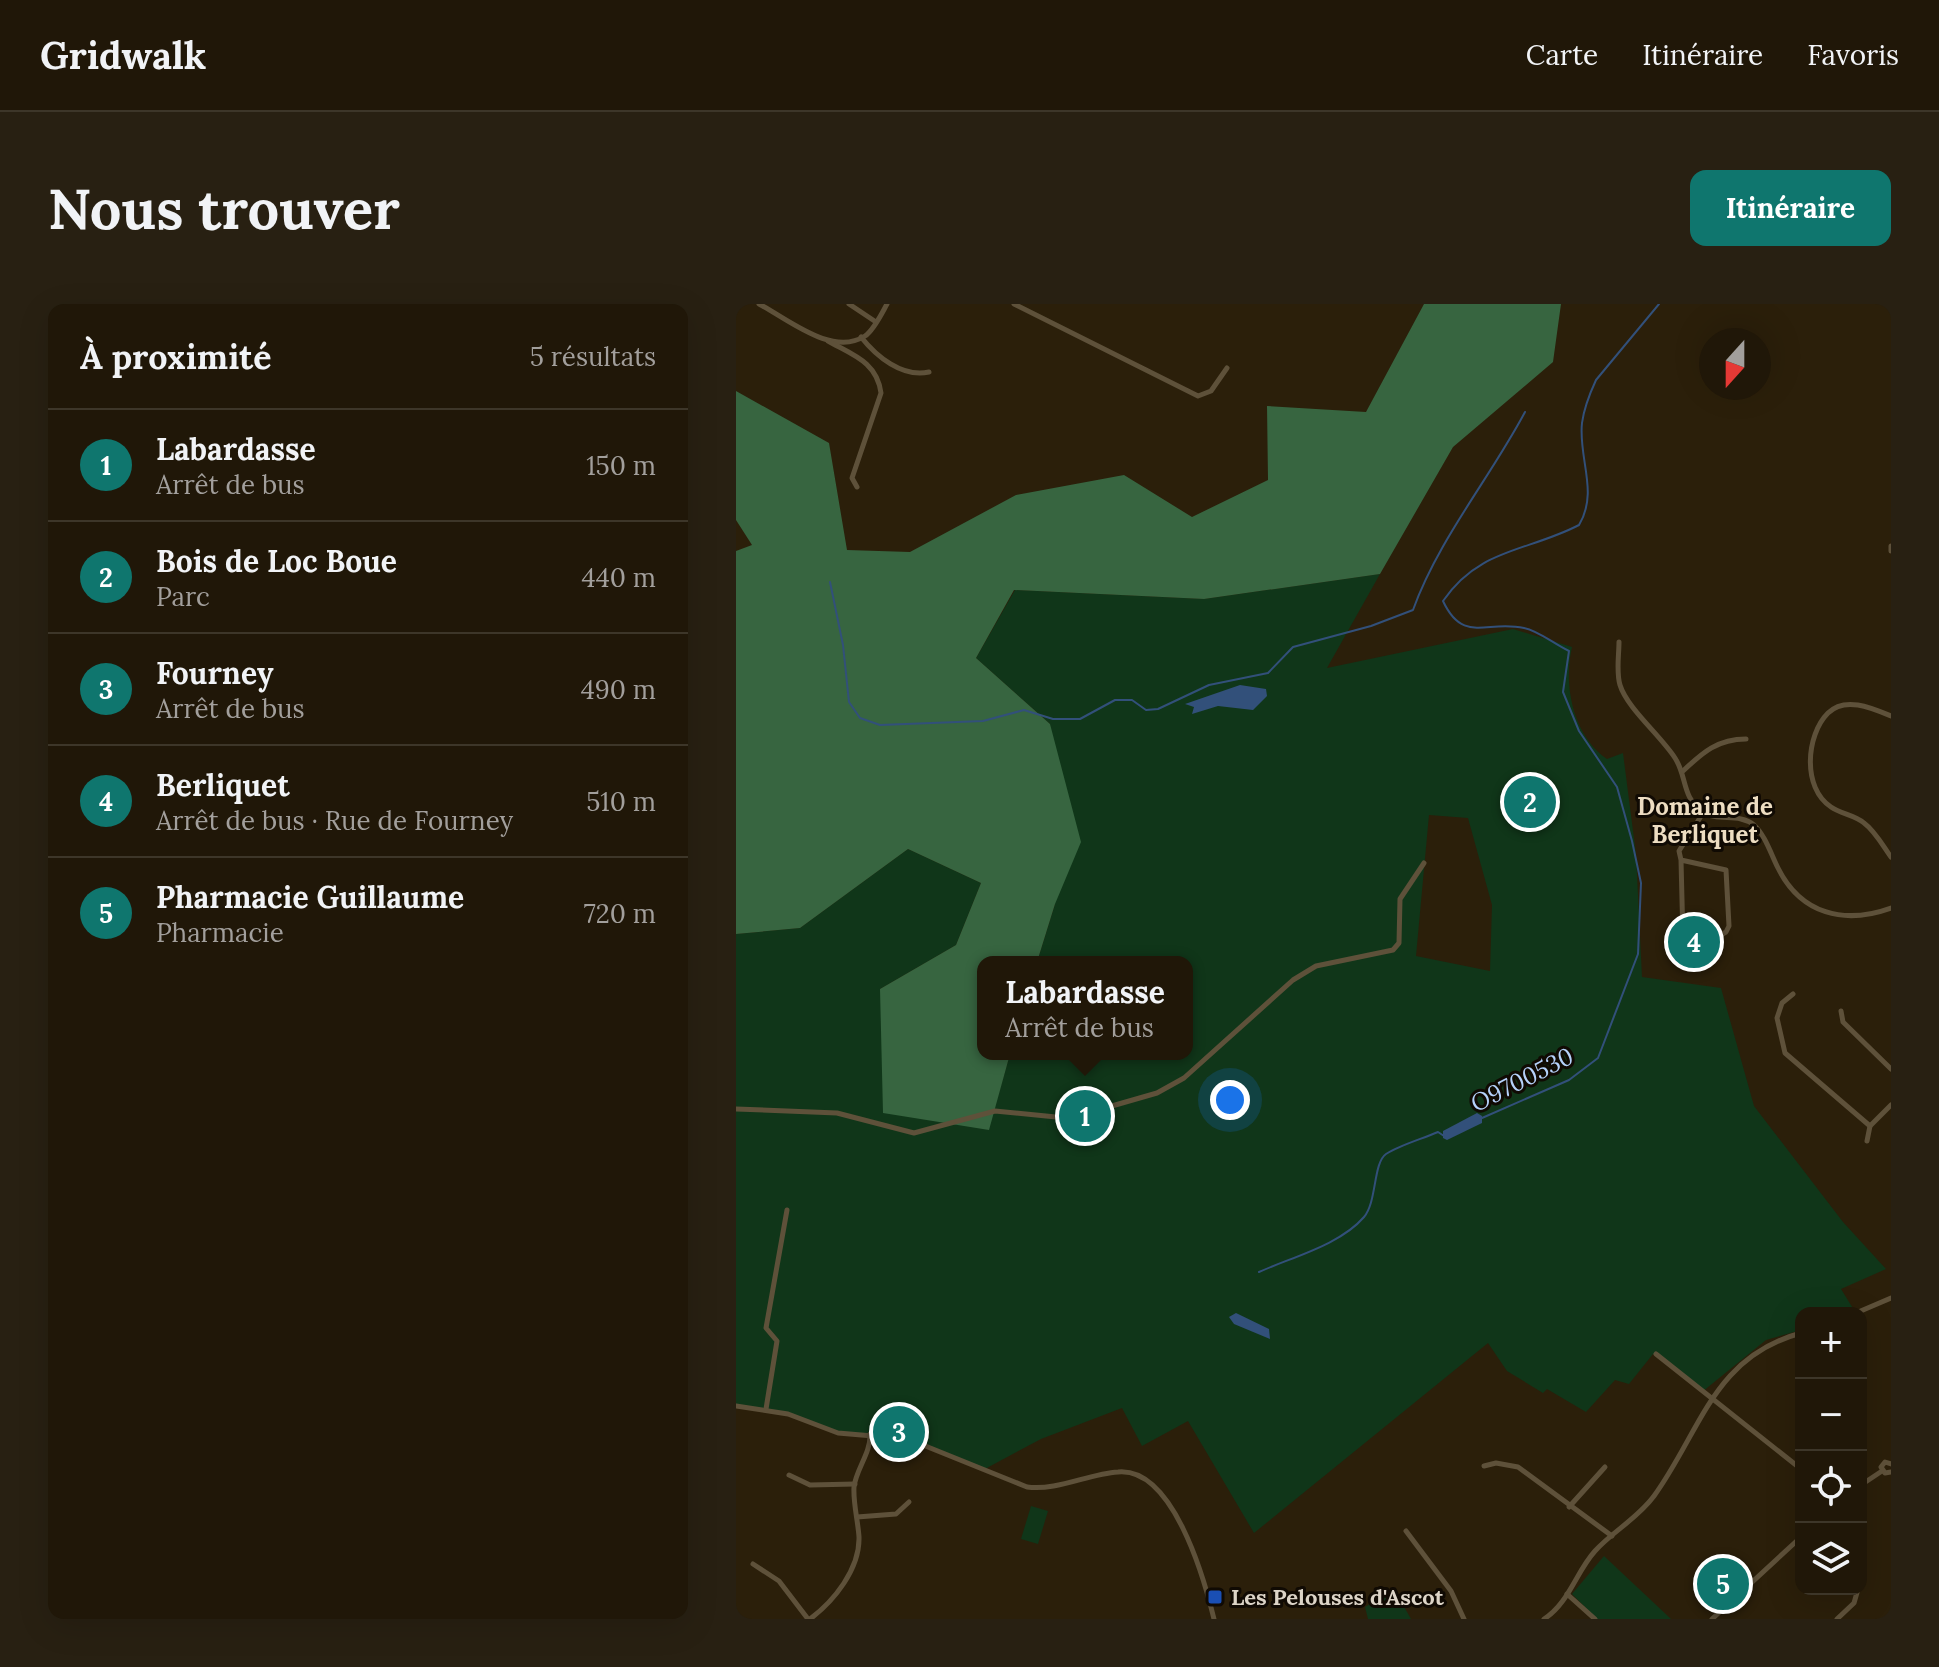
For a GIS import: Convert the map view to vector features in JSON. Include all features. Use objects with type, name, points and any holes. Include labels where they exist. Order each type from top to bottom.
[{"type":"street","points":[[759,304],[870,364],[879,378],[881,393],[852,478],[857,487]]},
{"type":"street","points":[[849,304],[876,322]]},
{"type":"street","points":[[856,356],[859,338],[876,322],[887,304]]},
{"type":"street","points":[[1014,304],[1198,396],[1211,391],[1227,368]]},
{"type":"street","points":[[828,341],[859,338]]},
{"type":"street","points":[[859,338],[875,355],[889,363],[919,374],[929,372]]},
{"type":"street","points":[[1619,642],[1622,690],[1683,771],[1686,792],[1703,813],[1742,818],[1753,825],[1787,885],[1809,906],[1853,917],[1891,908]]},
{"type":"street","points":[[1891,716],[1860,705],[1831,709],[1816,725],[1811,743],[1812,775],[1818,792],[1829,806],[1864,823],[1891,857]]},
{"type":"street","points":[[1683,771],[1712,746],[1727,739],[1746,739]]},
{"type":"street","points":[[1681,860],[1723,868],[1728,875],[1728,929],[1698,948],[1688,946],[1683,940],[1679,851],[1703,813]]},
{"type":"street","points":[[736,1109],[837,1113],[914,1133],[995,1111],[1066,1118],[1157,1093],[1184,1078],[1293,980],[1316,966],[1393,950],[1399,943],[1400,899],[1424,863]]},
{"type":"street","points":[[1793,994],[1782,1003],[1777,1018],[1785,1053],[1870,1126]]},
{"type":"street","points":[[1841,1011],[1843,1022],[1891,1069]]},
{"type":"street","points":[[1867,1141],[1870,1126],[1891,1105]]},
{"type":"street","points":[[766,1409],[777,1341],[766,1328],[786,1213],[778,1215]]},
{"type":"street","points":[[1867,1308],[1891,1298]]},
{"type":"street","points":[[1544,1619],[1567,1594],[1595,1551],[1630,1523],[1656,1494],[1712,1400],[1746,1358],[1761,1347],[1795,1335]]},
{"type":"street","points":[[1656,1354],[1795,1464]]},
{"type":"street","points":[[736,1406],[795,1416],[833,1432],[908,1439],[1027,1487],[1044,1488],[1116,1472],[1140,1475],[1161,1494],[1195,1554],[1214,1619]]},
{"type":"street","points":[[753,1564],[779,1581],[809,1619],[831,1600],[856,1559],[855,1484],[870,1443],[870,1434]]},
{"type":"street","points":[[1882,1471],[1882,1464],[1890,1461]]},
{"type":"street","points":[[1484,1466],[1496,1463],[1518,1467],[1612,1536]]},
{"type":"street","points":[[1569,1507],[1605,1467]]},
{"type":"street","points":[[1867,1481],[1882,1471],[1891,1472]]},
{"type":"street","points":[[789,1475],[818,1486],[855,1484]]},
{"type":"street","points":[[857,1517],[896,1514],[909,1502]]},
{"type":"street","points":[[1406,1531],[1451,1591],[1464,1619]]},
{"type":"street","points":[[1712,1619],[1795,1543]]},
{"type":"street","points":[[1567,1594],[1595,1619]]},
{"type":"street","points":[[1837,1619],[1854,1603],[1856,1595]]},
{"type":"green space","points":[[1424,304],[1561,304],[1553,362],[1453,447],[1380,574],[1204,599],[1014,590],[976,658],[1050,724],[1081,842],[1055,904],[1039,956],[977,956],[977,1060],[1008,1060],[989,1130],[883,1113],[880,989],[956,945],[981,883],[908,849],[800,928],[736,934],[736,551],[752,545],[736,520],[736,391],[829,443],[847,550],[910,552],[1016,495],[1124,475],[1192,517],[1268,480],[1267,406],[1366,412]]},
{"type":"green space","points":[[1380,574],[1327,668],[1513,629],[1572,647],[1570,693],[1579,723],[1595,749],[1607,759],[1623,753],[1636,854],[1642,977],[1721,988],[1754,1106],[1843,1222],[1886,1269],[1841,1289],[1852,1307],[1795,1307],[1795,1332],[1766,1340],[1702,1392],[1653,1354],[1629,1384],[1615,1380],[1586,1412],[1547,1389],[1543,1393],[1507,1371],[1488,1343],[1254,1533],[1188,1421],[1142,1446],[1122,1408],[1041,1439],[983,1470],[918,1442],[848,1435],[797,1417],[736,1406],[736,934],[800,928],[908,849],[981,883],[956,945],[880,989],[988,1130],[1008,1060],[1193,1060],[1193,956],[1039,956],[1055,904],[1050,724],[976,658],[1015,590],[1204,599]],"holes":[[[1429,815],[1468,818],[1492,905],[1490,971],[1416,956]]]},
{"type":"green space","points":[[1031,1506],[1048,1511],[1038,1544],[1021,1539]]},
{"type":"green space","points":[[1604,1556],[1671,1619],[1597,1619],[1572,1594]]},
{"type":"green space","points":[[1394,1589],[1411,1619],[1368,1619],[1365,1607]]},
{"type":"water","points":[[1240,685],[1266,689],[1267,696],[1253,710],[1218,706],[1192,714],[1194,707],[1185,704]]},
{"type":"water","points":[[1477,1113],[1482,1116],[1482,1123],[1447,1140],[1443,1138],[1443,1131]]},
{"type":"water","points":[[1236,1313],[1269,1329],[1270,1339],[1234,1324],[1229,1317]]},
{"type":"waterway","name":"O9700530","points":[[1482,1118],[1569,1080],[1598,1058],[1638,954],[1641,883],[1617,787],[1579,731],[1563,692],[1569,651],[1524,628],[1467,626],[1451,614],[1443,601],[1457,584],[1488,561],[1579,525],[1585,513],[1588,487],[1582,436],[1588,401],[1596,380],[1659,304]]},
{"type":"waterway","points":[[830,582],[843,645],[849,702],[860,718],[880,725],[983,721],[1024,710],[1053,719],[1080,719],[1115,700],[1132,700],[1146,710],[1158,709],[1209,685],[1268,673],[1293,647],[1371,626],[1413,610],[1450,534],[1525,412]]},
{"type":"waterway","name":"O9700530","points":[[1259,1272],[1329,1243],[1354,1227],[1368,1210],[1379,1166],[1386,1154],[1438,1132],[1444,1136]]},
{"type":"place","name":"Bois de Loc Boue","points":[[1530,802]]},
{"type":"place","name":"Berliquet","points":[[1694,942]]},
{"type":"place","name":"Labardasse","points":[[1085,1116]]},
{"type":"place","name":"Fourney","points":[[899,1432]]},
{"type":"place","name":"Pharmacie Guillaume","points":[[1723,1584]]},
{"type":"place","name":"Les Pelouses d'Ascot","points":[[1215,1597]]},
{"type":"district","name":"Domaine de Berliquet","points":[[1705,821]]}]
